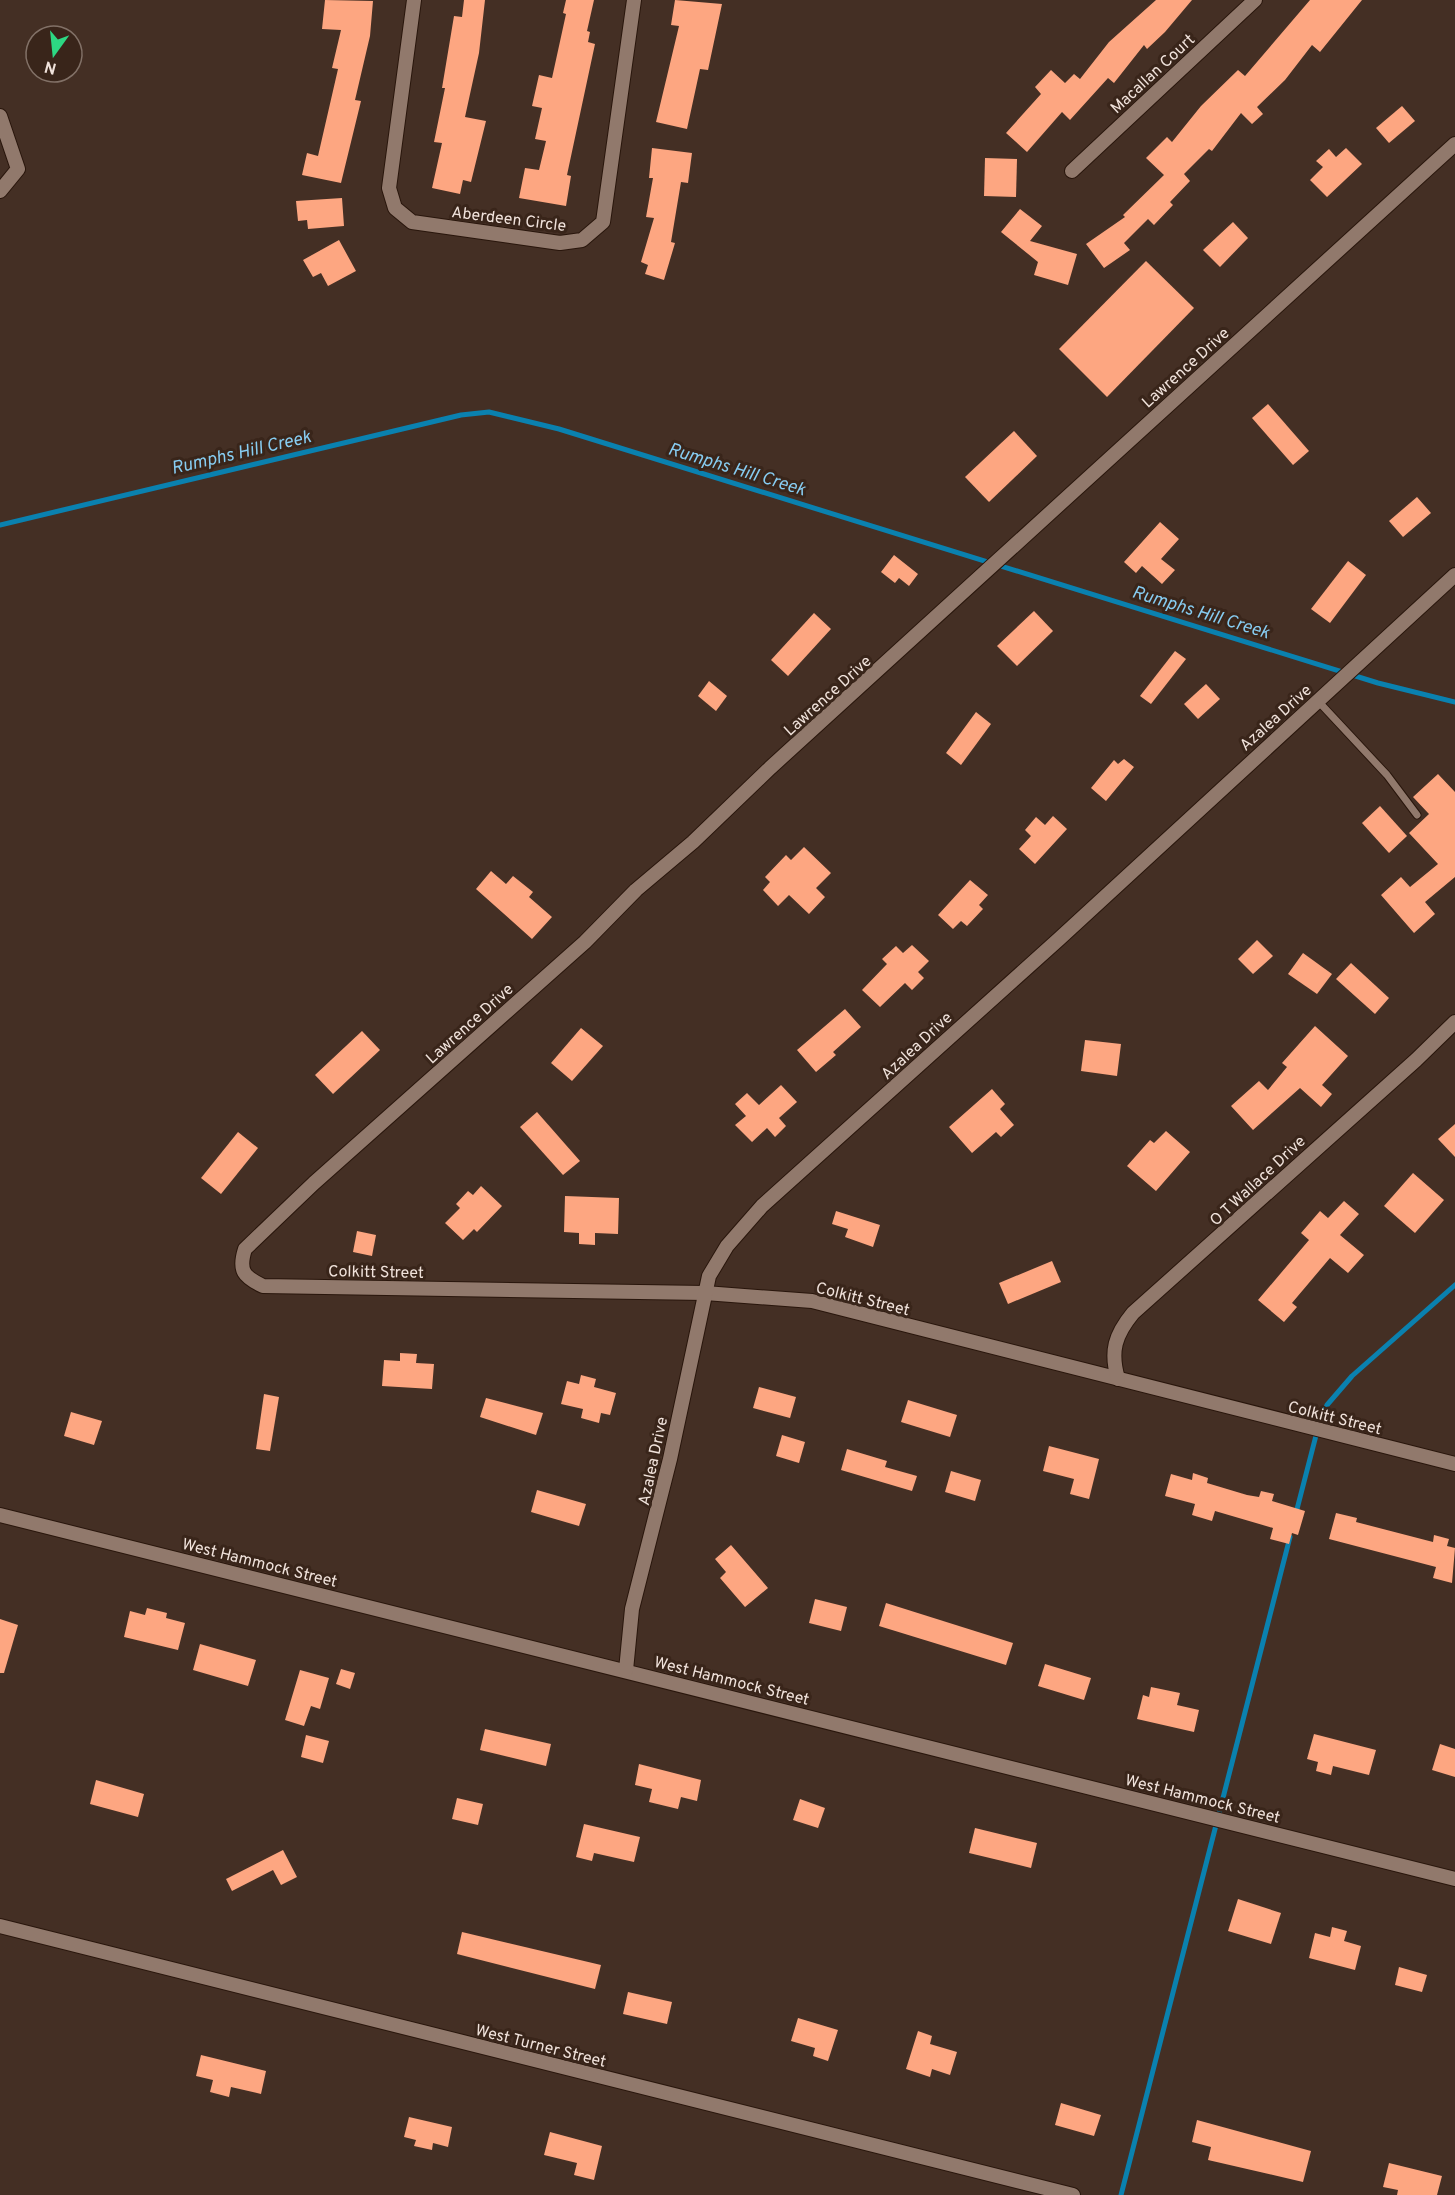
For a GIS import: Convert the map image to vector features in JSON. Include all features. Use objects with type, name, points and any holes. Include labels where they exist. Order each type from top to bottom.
[{"type":"street","name":"Aberdeen Circle","points":[[414,0],[389,188],[395,208],[412,222],[560,243],[582,240],[603,222],[634,0]]},
{"type":"street","name":"Macallan Court","points":[[1072,171],[1256,0]]},
{"type":"street","points":[[0,116],[18,169],[0,191]]},
{"type":"street","name":"Lawrence Drive","points":[[248,1279],[243,1270],[242,1260],[245,1249],[314,1183],[585,942],[656,872],[693,842],[770,768],[1455,144]]},
{"type":"street","name":"Azalea Drive","points":[[626,1670],[632,1609],[670,1459],[705,1293],[714,1266],[727,1246],[762,1206],[1059,939],[1455,575]]},
{"type":"street","name":"O T Wallace Drive","points":[[1118,1379],[1114,1365],[1114,1342],[1133,1313],[1416,1060],[1455,1022]]},
{"type":"street","name":"Colkitt Street","points":[[248,1279],[263,1286],[705,1293],[812,1301],[1455,1464]]},
{"type":"street","name":"West Hammock Street","points":[[0,1515],[1455,1879]]},
{"type":"street","name":"West Turner Street","points":[[0,1926],[1073,2195]]},
{"type":"lane","points":[[1318,701],[1387,775],[1417,815]]},
{"type":"building","points":[[325,0],[373,1],[370,36],[355,100],[361,101],[341,183],[302,175],[307,153],[318,156],[338,69],[332,68],[341,30],[322,29]]},
{"type":"building","points":[[464,0],[485,0],[479,53],[465,117],[486,121],[471,182],[463,180],[460,194],[432,188],[442,143],[434,142],[445,88],[442,88],[454,16],[462,17]]},
{"type":"building","points":[[566,0],[594,0],[587,31],[590,32],[588,42],[595,44],[567,175],[571,176],[566,206],[519,198],[525,168],[539,170],[546,141],[535,139],[542,108],[532,106],[539,75],[552,78],[566,14],[563,13]]},
{"type":"building","points":[[675,0],[722,4],[708,70],[700,69],[687,129],[656,122],[679,26],[671,25]]},
{"type":"building","points":[[1156,0],[1192,0],[1147,49],[1144,45],[1114,83],[1108,78],[1070,120],[1062,112],[1027,152],[1006,133],[1041,94],[1035,87],[1051,70],[1065,83],[1074,74],[1080,79],[1109,42]]},
{"type":"building","points":[[1310,0],[1362,0],[1320,52],[1312,45],[1285,80],[1257,107],[1263,114],[1252,124],[1241,113],[1212,151],[1209,149],[1184,174],[1190,181],[1170,202],[1173,205],[1154,225],[1148,219],[1124,243],[1130,250],[1104,268],[1086,244],[1125,217],[1123,215],[1164,175],[1146,158],[1167,137],[1172,142],[1201,106],[1238,70],[1245,76]]},
{"type":"building","points":[[1402,106],[1415,121],[1389,143],[1376,128]]},
{"type":"building","points":[[652,148],[692,153],[688,183],[681,182],[671,242],[675,243],[664,280],[645,274],[648,265],[641,262],[654,218],[646,217],[653,178],[649,178]]},
{"type":"building","points":[[1346,148],[1362,164],[1327,197],[1310,180],[1323,167],[1316,161],[1329,149],[1336,157]]},
{"type":"building","points":[[985,158],[1017,159],[1016,197],[984,196]]},
{"type":"building","points":[[342,198],[344,226],[308,229],[307,220],[298,221],[296,201]]},
{"type":"building","points":[[1020,209],[1042,226],[1030,241],[1077,254],[1068,285],[1034,275],[1038,262],[1001,232]]},
{"type":"building","points":[[1233,222],[1248,238],[1220,267],[1203,250]]},
{"type":"building","points":[[339,240],[356,271],[328,286],[321,273],[313,277],[303,260]]},
{"type":"building","points":[[1146,261],[1194,308],[1107,397],[1059,349]]},
{"type":"building","points":[[1268,404],[1309,451],[1293,465],[1252,418]]},
{"type":"building","points":[[1014,431],[1037,456],[989,502],[965,477]]},
{"type":"building","points":[[1417,497],[1431,513],[1403,537],[1389,521]]},
{"type":"building","points":[[1160,522],[1179,539],[1161,559],[1175,570],[1162,584],[1142,566],[1136,573],[1124,562]]},
{"type":"building","points":[[894,555],[918,574],[909,586],[899,578],[895,583],[881,572]]},
{"type":"building","points":[[1348,561],[1366,575],[1330,623],[1311,609]]},
{"type":"building","points":[[1034,611],[1053,631],[1017,666],[997,646]]},
{"type":"building","points":[[814,613],[831,629],[788,676],[771,660]]},
{"type":"building","points":[[1175,651],[1186,659],[1151,704],[1140,696]]},
{"type":"building","points":[[709,681],[727,696],[716,711],[698,696]]},
{"type":"building","points":[[1206,684],[1220,699],[1198,719],[1184,704]]},
{"type":"building","points":[[976,712],[991,724],[961,765],[946,753]]},
{"type":"building","points":[[1124,759],[1134,767],[1106,801],[1091,788],[1114,760],[1118,764]]},
{"type":"building","points":[[1438,774],[1455,792],[1455,877],[1425,902],[1435,914],[1414,933],[1381,895],[1401,877],[1410,887],[1438,864],[1409,833],[1429,814],[1413,797]]},
{"type":"building","points":[[1380,806],[1407,836],[1389,853],[1362,823]]},
{"type":"building","points":[[1053,816],[1067,829],[1035,864],[1019,849],[1031,836],[1025,830],[1036,817],[1045,825]]},
{"type":"building","points":[[804,847],[831,873],[816,888],[825,897],[809,914],[789,895],[778,906],[763,890],[770,882],[765,877],[786,855],[791,860]]},
{"type":"building","points":[[491,871],[506,884],[513,876],[533,892],[529,897],[552,917],[532,939],[476,889]]},
{"type":"building","points":[[970,880],[988,895],[979,905],[983,909],[967,926],[961,921],[953,929],[938,915]]},
{"type":"building","points":[[1257,940],[1273,956],[1253,974],[1238,959]]},
{"type":"building","points":[[912,945],[929,961],[918,972],[924,978],[912,990],[905,983],[880,1007],[862,990],[887,964],[882,959],[896,946],[903,953]]},
{"type":"building","points":[[1303,953],[1332,974],[1317,994],[1288,974]]},
{"type":"building","points":[[1351,963],[1389,998],[1375,1014],[1336,979]]},
{"type":"building","points":[[845,1009],[861,1027],[833,1052],[836,1055],[816,1072],[797,1050]]},
{"type":"building","points":[[1315,1026],[1348,1056],[1322,1085],[1332,1094],[1321,1107],[1300,1088],[1253,1130],[1231,1106],[1259,1081],[1268,1090],[1287,1067],[1282,1063]]},
{"type":"building","points":[[581,1028],[603,1046],[572,1081],[551,1063]]},
{"type":"building","points":[[362,1031],[380,1050],[333,1094],[315,1075]]},
{"type":"building","points":[[1085,1040],[1121,1044],[1117,1076],[1081,1071]]},
{"type":"building","points":[[781,1085],[797,1102],[779,1118],[786,1126],[775,1137],[767,1128],[752,1142],[735,1125],[746,1116],[735,1104],[747,1093],[759,1105]]},
{"type":"building","points":[[992,1089],[1005,1104],[1000,1109],[1014,1125],[1001,1137],[996,1132],[972,1153],[949,1127]]},
{"type":"building","points":[[537,1112],[580,1161],[563,1175],[520,1127]]},
{"type":"building","points":[[1455,1124],[1455,1157],[1438,1139]]},
{"type":"building","points":[[1166,1131],[1190,1152],[1156,1191],[1127,1166],[1150,1140],[1154,1143]]},
{"type":"building","points":[[238,1132],[258,1148],[221,1194],[201,1178]]},
{"type":"building","points":[[1413,1173],[1444,1200],[1415,1233],[1384,1206]]},
{"type":"building","points":[[481,1186],[502,1206],[477,1232],[474,1229],[463,1240],[445,1223],[460,1208],[456,1204],[468,1191],[473,1195]]},
{"type":"building","points":[[565,1196],[619,1198],[618,1234],[595,1233],[595,1245],[579,1244],[579,1233],[564,1232]]},
{"type":"building","points":[[1344,1201],[1359,1214],[1340,1235],[1364,1255],[1348,1273],[1330,1258],[1292,1303],[1297,1307],[1284,1322],[1258,1300],[1309,1240],[1301,1233],[1320,1211],[1328,1218]]},
{"type":"building","points":[[836,1211],[880,1225],[873,1247],[845,1237],[848,1229],[832,1224]]},
{"type":"building","points":[[357,1231],[376,1235],[372,1256],[353,1252]]},
{"type":"building","points":[[1052,1261],[1061,1282],[1008,1304],[999,1283]]},
{"type":"building","points":[[400,1353],[417,1354],[416,1363],[434,1364],[432,1389],[382,1386],[384,1360],[400,1361]]},
{"type":"building","points":[[581,1375],[596,1379],[594,1387],[616,1393],[610,1415],[601,1413],[599,1423],[581,1418],[583,1409],[561,1404],[567,1381],[579,1384]]},
{"type":"building","points":[[759,1387],[796,1397],[790,1418],[753,1408]]},
{"type":"building","points":[[264,1394],[279,1397],[270,1451],[256,1449]]},
{"type":"building","points":[[486,1398],[543,1413],[536,1435],[480,1417]]},
{"type":"building","points":[[908,1400],[957,1415],[950,1437],[901,1422]]},
{"type":"building","points":[[71,1412],[102,1421],[94,1445],[64,1436]]},
{"type":"building","points":[[782,1435],[805,1442],[799,1463],[776,1456]]},
{"type":"building","points":[[1049,1446],[1099,1459],[1089,1499],[1070,1494],[1074,1479],[1043,1471]]},
{"type":"building","points":[[847,1449],[887,1461],[885,1467],[917,1476],[912,1491],[841,1470]]},
{"type":"building","points":[[951,1471],[981,1480],[975,1501],[945,1492]]},
{"type":"building","points":[[1193,1473],[1208,1478],[1207,1483],[1247,1495],[1259,1497],[1261,1491],[1274,1494],[1272,1501],[1305,1511],[1298,1535],[1292,1533],[1289,1544],[1270,1539],[1273,1528],[1215,1511],[1212,1521],[1192,1515],[1195,1504],[1165,1496],[1171,1474],[1192,1480]]},
{"type":"building","points":[[537,1490],[586,1504],[579,1526],[531,1512]]},
{"type":"building","points":[[1336,1513],[1357,1518],[1356,1522],[1433,1542],[1434,1535],[1449,1539],[1447,1546],[1455,1548],[1452,1583],[1433,1578],[1436,1567],[1329,1539]]},
{"type":"building","points":[[731,1545],[768,1588],[745,1607],[720,1578],[726,1572],[715,1559]]},
{"type":"building","points":[[815,1599],[847,1607],[841,1631],[809,1623]]},
{"type":"building","points":[[886,1603],[1013,1643],[1006,1665],[879,1626]]},
{"type":"building","points":[[147,1608],[167,1613],[166,1618],[185,1623],[178,1650],[124,1637],[130,1611],[145,1615]]},
{"type":"building","points":[[0,1619],[18,1625],[4,1673],[0,1673]]},
{"type":"building","points":[[200,1644],[256,1660],[248,1686],[193,1670]]},
{"type":"building","points":[[1045,1664],[1091,1678],[1084,1700],[1038,1686]]},
{"type":"building","points":[[341,1669],[355,1673],[350,1689],[336,1684]]},
{"type":"building","points":[[300,1670],[329,1678],[320,1709],[311,1706],[304,1726],[285,1720]]},
{"type":"building","points":[[1151,1687],[1180,1693],[1177,1705],[1199,1710],[1194,1732],[1137,1719],[1143,1695],[1149,1697]]},
{"type":"building","points":[[485,1729],[551,1744],[546,1766],[480,1750]]},
{"type":"building","points":[[1314,1734],[1376,1750],[1369,1775],[1333,1766],[1331,1775],[1316,1771],[1318,1762],[1307,1759]]},
{"type":"building","points":[[306,1735],[329,1741],[323,1763],[301,1757]]},
{"type":"building","points":[[1440,1744],[1455,1749],[1455,1777],[1432,1770]]},
{"type":"building","points":[[639,1764],[701,1780],[697,1801],[681,1797],[678,1809],[649,1802],[652,1789],[635,1785]]},
{"type":"building","points":[[96,1780],[144,1794],[138,1817],[90,1804]]},
{"type":"building","points":[[457,1798],[483,1804],[478,1825],[452,1819]]},
{"type":"building","points":[[800,1799],[825,1808],[818,1828],[793,1820]]},
{"type":"building","points":[[584,1824],[640,1837],[634,1862],[594,1853],[592,1861],[576,1857]]},
{"type":"building","points":[[975,1828],[1037,1843],[1031,1868],[969,1853]]},
{"type":"building","points":[[283,1850],[297,1877],[281,1885],[273,1870],[232,1891],[226,1879]]},
{"type":"building","points":[[1238,1899],[1281,1913],[1271,1944],[1228,1931]]},
{"type":"building","points":[[1332,1927],[1347,1931],[1344,1941],[1361,1946],[1355,1970],[1309,1958],[1315,1933],[1330,1937]]},
{"type":"building","points":[[462,1932],[601,1965],[595,1989],[457,1954]]},
{"type":"building","points":[[1399,1967],[1427,1975],[1422,1992],[1395,1985]]},
{"type":"building","points":[[628,1992],[672,2002],[667,2024],[623,2014]]},
{"type":"building","points":[[798,2018],[838,2030],[828,2061],[813,2056],[815,2048],[791,2041]]},
{"type":"building","points":[[918,2031],[932,2036],[930,2044],[957,2052],[950,2075],[932,2069],[930,2077],[906,2069]]},
{"type":"building","points":[[201,2055],[266,2071],[261,2094],[231,2087],[229,2097],[210,2092],[213,2080],[196,2076]]},
{"type":"building","points":[[1061,2103],[1101,2115],[1094,2136],[1055,2125]]},
{"type":"building","points":[[409,2117],[452,2127],[448,2147],[433,2143],[432,2150],[414,2146],[416,2140],[404,2137]]},
{"type":"building","points":[[1197,2120],[1311,2151],[1303,2182],[1208,2160],[1211,2147],[1192,2142]]},
{"type":"building","points":[[550,2132],[602,2146],[594,2180],[574,2175],[577,2163],[544,2155]]},
{"type":"building","points":[[1389,2163],[1442,2176],[1437,2195],[1397,2195],[1398,2190],[1383,2187]]},
{"type":"waterway","name":"Rumphs Hill Creek","points":[[0,525],[461,415],[489,412],[559,429],[1378,683],[1455,702]]},
{"type":"waterway","points":[[1296,1513],[1320,1420],[1327,1405],[1352,1376],[1455,1285]]},
{"type":"waterway","points":[[1121,2195],[1290,1537]]}]
